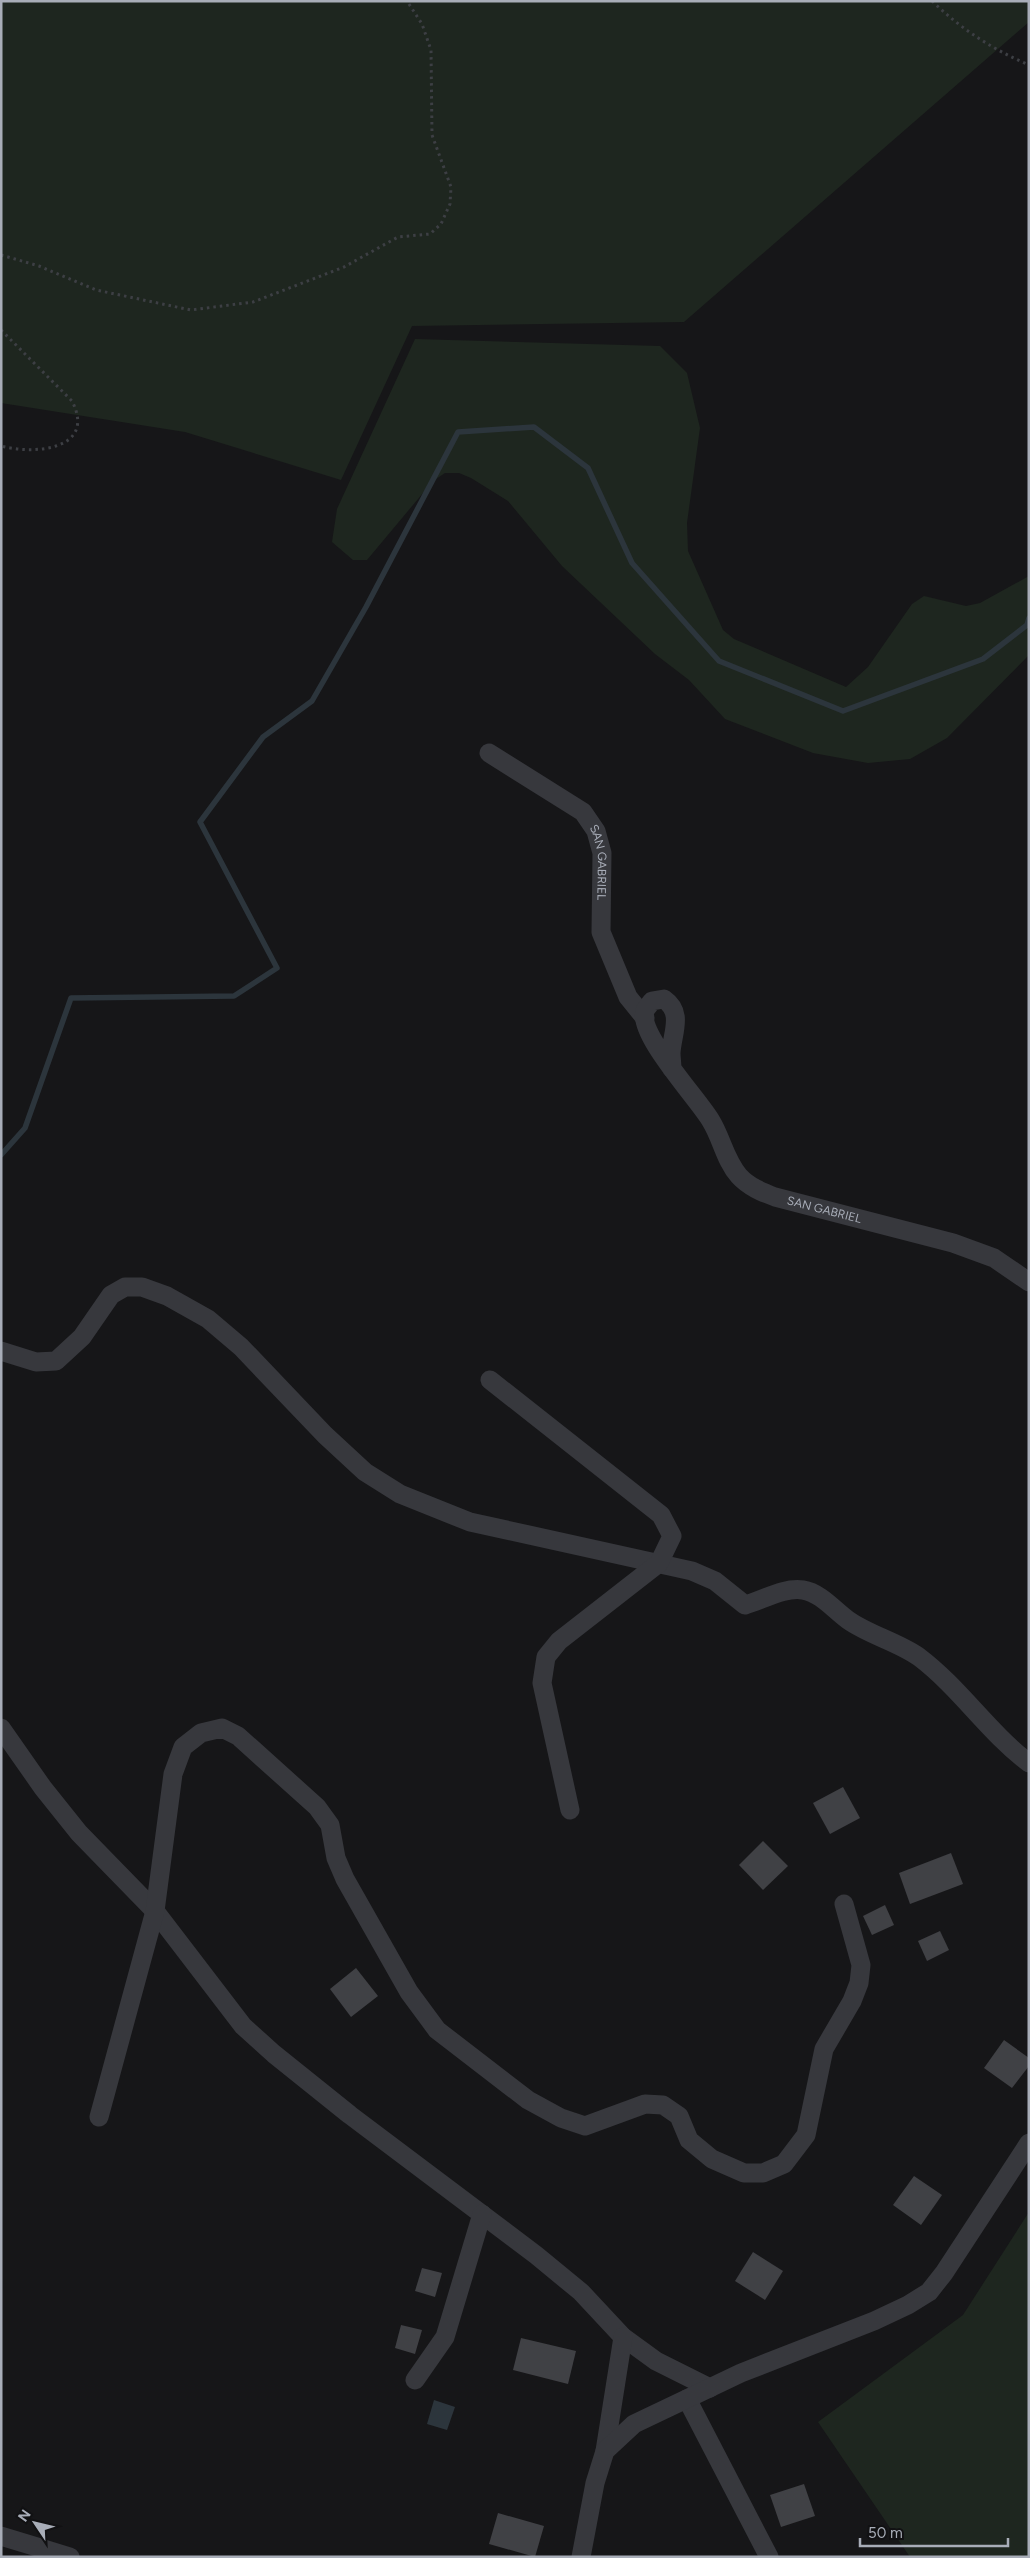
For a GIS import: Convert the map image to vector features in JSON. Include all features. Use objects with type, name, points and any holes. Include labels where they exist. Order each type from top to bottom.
[{"type":"street","name":"SAN GABRIEL","points":[[489,753],[583,812],[596,831],[602,853],[601,932],[628,997],[645,1018],[645,1025],[672,1069],[711,1120],[729,1161],[739,1176],[754,1189],[775,1197],[953,1243],[994,1258],[1029,1282]]},
{"type":"street","points":[[645,1018],[645,1011],[652,1001],[664,999],[672,1005],[677,1019],[671,1053],[672,1069]]},
{"type":"street","points":[[1,1351],[36,1362],[56,1360],[82,1337],[111,1295],[125,1287],[142,1287],[167,1296],[208,1319],[241,1347],[324,1435],[358,1466],[400,1494],[470,1522],[692,1571],[715,1581],[744,1605],[767,1599],[780,1592],[803,1590],[825,1600],[869,1633],[917,1656],[945,1679],[997,1735],[1029,1763]]},
{"type":"street","points":[[490,1380],[661,1515],[672,1536],[659,1563],[559,1641],[546,1658],[542,1683],[570,1810]]},
{"type":"street","points":[[1,1728],[43,1788],[79,1833],[155,1911],[243,2026],[274,2054],[350,2115],[582,2292],[623,2337],[656,2361],[710,2388]]},
{"type":"street","points":[[99,2117],[155,1911],[173,1774],[183,1747],[202,1733],[222,1728],[238,1736],[317,1807],[330,1825],[336,1858],[344,1879],[409,1992],[437,2030],[528,2100],[561,2118],[585,2126],[646,2104],[663,2105],[679,2116],[689,2140],[712,2159],[744,2173],[763,2173],[784,2164],[806,2135],[824,2049],[852,2001],[859,1983],[861,1965],[844,1904]]},
{"type":"street","points":[[605,2451],[634,2424],[741,2373],[874,2321],[929,2292],[944,2273],[1029,2143]]},
{"type":"street","points":[[415,2380],[445,2337],[482,2214]]},
{"type":"street","points":[[581,2557],[595,2483],[605,2451],[623,2337]]},
{"type":"street","points":[[687,2399],[768,2557]]},
{"type":"street","points":[[1,2536],[70,2557]]},
{"type":"path","points":[[1,255],[39,266],[96,290],[191,310],[253,302],[344,267],[398,237],[430,234],[440,224],[450,204],[451,187],[432,135],[431,50],[422,24],[407,1]]},
{"type":"path","points":[[932,1],[957,25],[1004,54],[1029,65]]},
{"type":"path","points":[[1,330],[72,400],[77,411],[78,424],[69,439],[55,448],[33,451],[1,446]]},
{"type":"shaded area","points":[[1,1],[1029,1],[1029,22],[684,322],[412,326],[341,480],[185,432],[1,403]]},
{"type":"shaded area","points":[[415,339],[660,346],[687,373],[700,428],[687,523],[688,551],[723,630],[734,639],[846,687],[868,667],[912,604],[924,596],[966,606],[980,603],[1029,576],[1029,655],[947,738],[910,759],[868,763],[813,753],[725,719],[689,680],[655,654],[562,566],[508,501],[471,478],[459,473],[445,473],[433,481],[367,560],[353,560],[332,542],[337,509]]},
{"type":"shaded area","points":[[1029,2212],[1029,2557],[910,2557],[818,2422],[963,2315]]},
{"type":"shaded area","points":[[434,2400],[455,2407],[447,2430],[427,2424]]},
{"type":"building","points":[[843,1787],[860,1818],[830,1834],[813,1803]]},
{"type":"building","points":[[763,1841],[788,1866],[763,1890],[739,1865]]},
{"type":"building","points":[[951,1853],[963,1884],[910,1904],[899,1873]]},
{"type":"building","points":[[885,1905],[894,1925],[872,1935],[863,1916]]},
{"type":"building","points":[[940,1931],[949,1950],[927,1961],[918,1941]]},
{"type":"building","points":[[356,1968],[378,1996],[351,2017],[330,1989]]},
{"type":"building","points":[[1004,2040],[1029,2058],[1029,2066],[1012,2088],[984,2068]]},
{"type":"building","points":[[914,2176],[942,2195],[921,2225],[893,2205]]},
{"type":"building","points":[[753,2252],[783,2271],[765,2300],[735,2281]]},
{"type":"building","points":[[422,2268],[442,2273],[435,2297],[415,2291]]},
{"type":"building","points":[[401,2325],[422,2330],[415,2354],[395,2348]]},
{"type":"building","points":[[521,2338],[576,2351],[568,2384],[513,2370]]},
{"type":"building","points":[[804,2484],[815,2516],[781,2527],[770,2495]]},
{"type":"building","points":[[498,2513],[544,2526],[535,2557],[489,2544]]},
{"type":"waterway","points":[[1,1155],[25,1128],[71,998],[234,996],[277,968],[200,822],[263,737],[312,701],[366,607],[458,432],[534,427],[588,468],[632,563],[719,661],[843,711],[983,659],[1027,625],[1029,618]]}]
